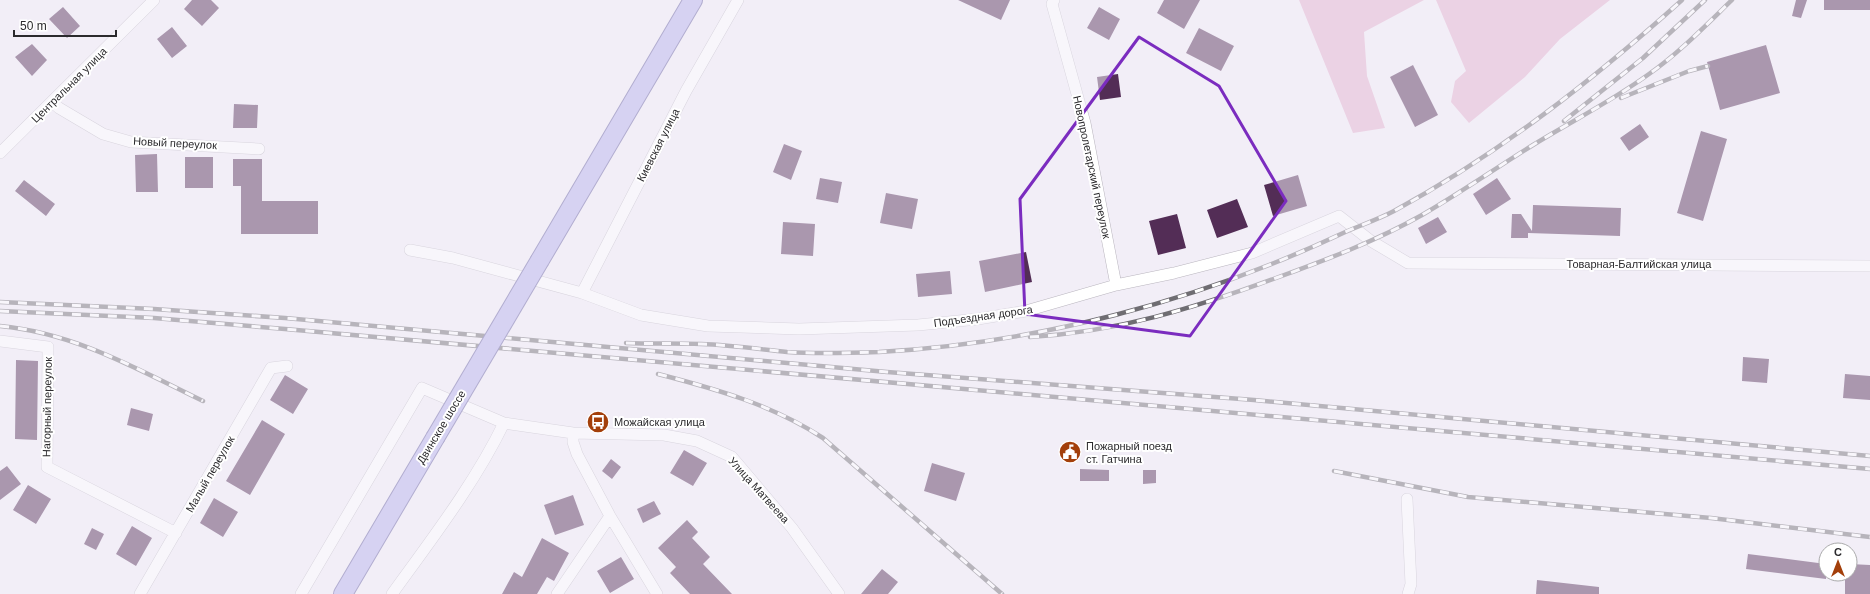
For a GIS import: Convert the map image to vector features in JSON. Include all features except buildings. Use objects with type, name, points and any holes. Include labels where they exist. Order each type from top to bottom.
[{"type":"main road","name":"Двинское шоссе","points":[[343,594],[693,0]]},
{"type":"street","name":"Центральная улица","points":[[0,153],[154,0]]},
{"type":"street","name":"Киевская улица","points":[[582,293],[686,91],[738,0]]},
{"type":"street","name":"Новопролетарский переулок","points":[[1053,2],[1085,123],[1116,286]]},
{"type":"street","name":"Новый переулок","points":[[52,102],[59,108],[103,134],[131,142],[259,149]]},
{"type":"street","name":"Подъездная дорога","points":[[410,250],[453,258],[582,293],[641,315],[708,326],[799,329],[918,325],[978,319],[1026,311],[1116,286],[1174,274],[1252,253],[1339,216],[1371,241],[1408,263]]},
{"type":"street","name":"Товарная-Балтийская улица","points":[[1408,263],[1870,266]]},
{"type":"street","name":"Нагорный переулок","points":[[0,341],[48,347],[47,467],[176,533]]},
{"type":"street","name":"Малый переулок","points":[[140,594],[271,368],[287,366]]},
{"type":"street","points":[[301,594],[422,388],[504,423],[489,451],[436,532],[392,594]]},
{"type":"street","name":"Улица Матвеева","points":[[504,423],[573,433],[664,435],[697,441],[732,457],[792,528],[839,594]]},
{"type":"street","points":[[573,433],[573,442],[576,454],[610,516],[657,594]]},
{"type":"street","points":[[1407,499],[1411,584],[1408,594]]},
{"type":"street","points":[[557,594],[610,516]]},
{"type":"highlighted area","points":[[1139,37],[1219,86],[1286,201],[1190,336],[1025,314],[1020,199]]},
{"type":"shaded area","points":[[1299,0],[1424,0],[1364,32],[1367,76],[1385,128],[1353,133]]},
{"type":"shaded area","points":[[1436,0],[1610,0],[1560,39],[1525,77],[1469,123],[1451,102],[1455,81],[1466,71]]},
{"type":"railway","points":[[626,343],[733,346],[798,353],[879,352],[939,347],[998,339],[1116,315],[1174,298],[1287,258],[1388,214],[1433,189],[1471,165],[1544,114],[1614,59],[1682,0]]},
{"type":"railway","points":[[1564,121],[1643,58],[1705,0]]},
{"type":"railway","points":[[1030,337],[1094,330],[1186,309],[1313,264],[1350,250],[1387,233],[1436,207],[1533,145],[1635,84],[1660,66],[1681,48],[1732,0]]},
{"type":"railway","points":[[1621,98],[1689,71],[1708,66]]},
{"type":"railway","points":[[0,302],[154,309],[285,318],[887,372],[1254,400],[1870,456]]},
{"type":"railway","points":[[0,311],[154,318],[285,329],[1870,469]]},
{"type":"railway","points":[[0,326],[28,330],[80,344],[130,365],[203,401]]},
{"type":"railway","points":[[658,374],[744,399],[784,416],[823,438],[1002,594]]},
{"type":"railway","points":[[1334,471],[1468,497],[1711,518],[1870,537]]},
{"type":"place","name":"Можайская улица","points":[[598,422]]},
{"type":"place","name":"Пожарный поезд ст. Гатчина","points":[[1070,452]]}]
